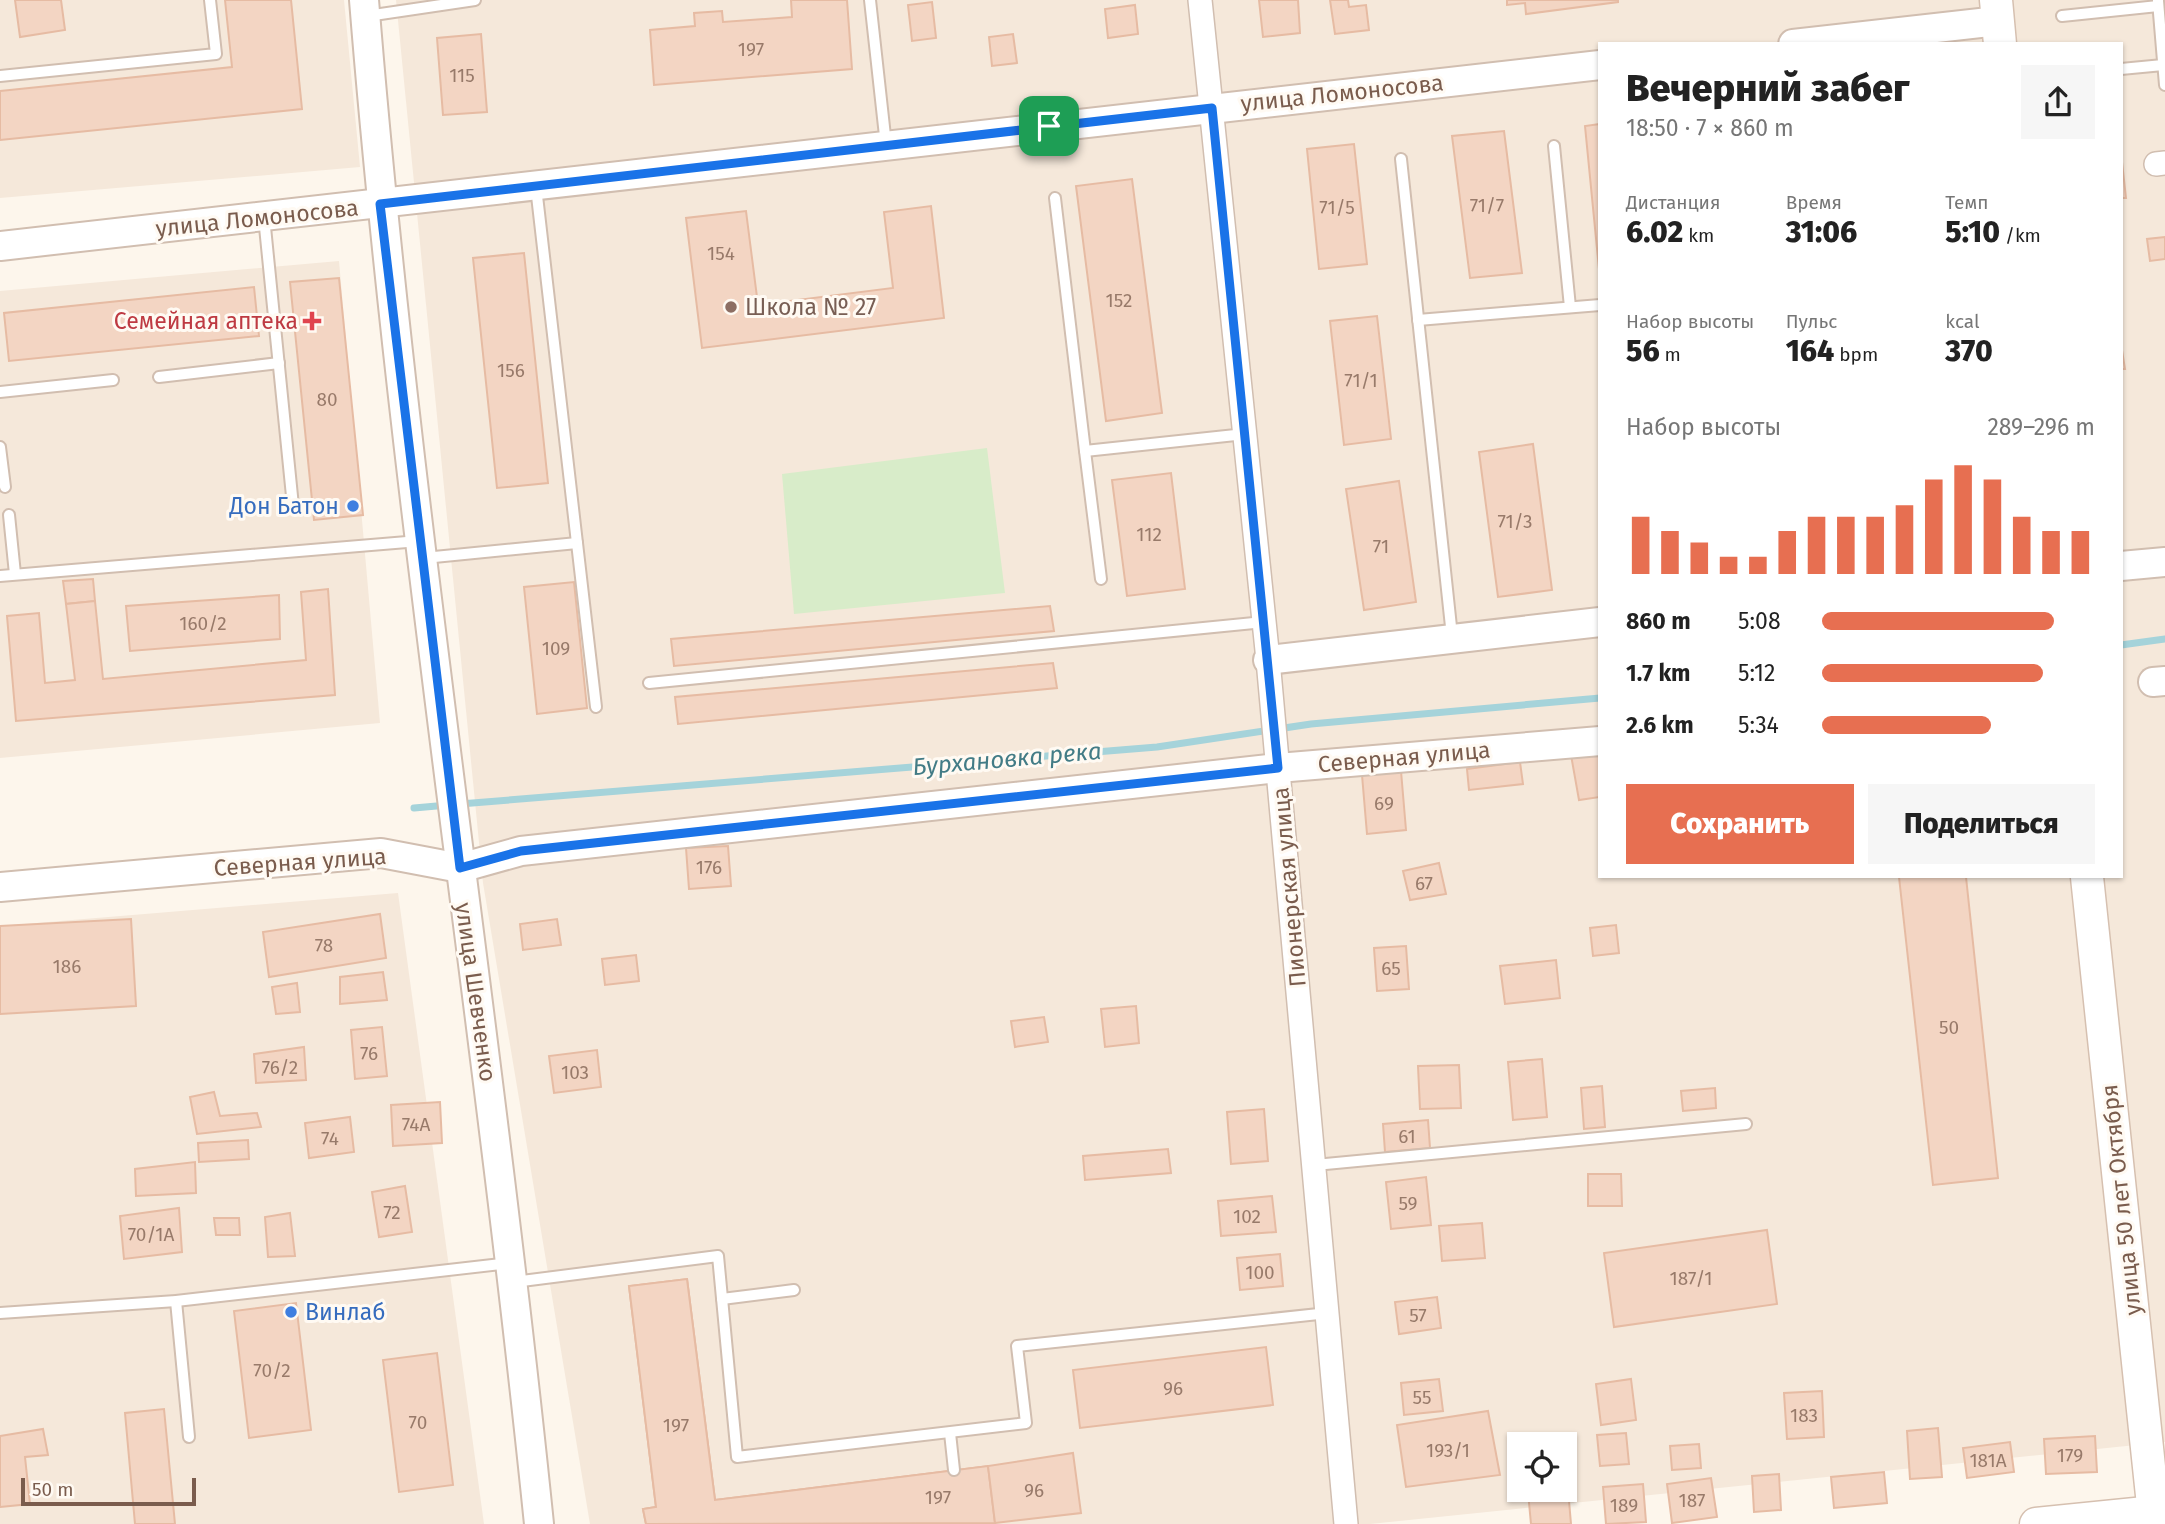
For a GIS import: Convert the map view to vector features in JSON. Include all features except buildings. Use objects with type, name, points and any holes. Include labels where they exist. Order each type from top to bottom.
[{"type":"main road","name":"улица 50 лет Октября","points":[[2087,878],[2158,1516]]},
{"type":"main road","points":[[2036,1524],[2158,1516]]},
{"type":"street","name":"Пионерская улица","points":[[1200,0],[1265,622],[1346,1524]]},
{"type":"street","name":"улица Шевченко","points":[[364,8],[380,204],[460,868],[513,1272],[539,1524]]},
{"type":"street","points":[[1812,42],[1998,22]]},
{"type":"street","name":"улица Ломоносова","points":[[0,246],[1598,65]]},
{"type":"street","points":[[2123,566],[2165,562]]},
{"type":"street","points":[[1268,660],[1598,622]]},
{"type":"street","name":"Северная улица","points":[[0,887],[381,853],[460,868],[521,851],[1278,768],[1598,741]]},
{"type":"lane","points":[[0,76],[216,54],[210,0]]},
{"type":"lane","points":[[364,8],[475,0]]},
{"type":"lane","points":[[870,0],[886,145]]},
{"type":"lane","points":[[2062,16],[2158,3],[2165,85]]},
{"type":"lane","points":[[2123,69],[2163,65]]},
{"type":"lane","points":[[1554,146],[1570,307]]},
{"type":"lane","points":[[1401,159],[1452,639]]},
{"type":"lane","points":[[536,186],[596,707]]},
{"type":"lane","points":[[1055,198],[1101,579]]},
{"type":"lane","points":[[264,217],[293,506]]},
{"type":"lane","points":[[1418,320],[1598,304]]},
{"type":"lane","points":[[159,377],[279,363]]},
{"type":"lane","points":[[0,393],[113,380]]},
{"type":"lane","points":[[1085,452],[1245,435]]},
{"type":"lane","points":[[0,447],[5,486]]},
{"type":"lane","points":[[9,515],[15,574]]},
{"type":"lane","points":[[0,576],[577,543]]},
{"type":"lane","points":[[649,683],[1265,622]]},
{"type":"lane","points":[[1315,1165],[1746,1124]]},
{"type":"lane","points":[[0,1313],[719,1256],[737,1457],[1027,1423],[1017,1346],[1328,1314]]},
{"type":"lane","points":[[722,1299],[794,1290]]},
{"type":"lane","points":[[176,1301],[189,1437]]},
{"type":"lane","points":[[950,1433],[954,1470]]},
{"type":"shaded area","points":[[0,0],[344,0],[360,167],[0,198]]},
{"type":"shaded area","points":[[396,0],[2165,0],[2165,1442],[1370,1524],[590,1524],[483,883]]},
{"type":"shaded area","points":[[339,261],[380,723],[0,758],[0,291]]},
{"type":"shaded area","points":[[398,893],[484,1524],[0,1524],[0,926]]},
{"type":"green space","points":[[987,448],[1005,593],[794,614],[782,474]]},
{"type":"waterway","name":"Бурхановка река","points":[[2123,645],[2165,639]]},
{"type":"waterway","name":"Бурхановка река","points":[[460,804],[1157,747],[1311,724],[1598,698]]},
{"type":"waterway","name":"Бурхановка река","points":[[414,808],[448,805]]},
{"type":"place","name":"Школа № 27","points":[[731,307]]},
{"type":"place","name":"Семейная аптека","points":[[312,321]]},
{"type":"place","name":"Дон Батон","points":[[353,506]]},
{"type":"place","name":"Винлаб","points":[[291,1312]]},
{"type":"route","points":[[1212,108],[1278,768],[521,851],[460,868],[380,204],[1049,126],[1212,108]]}]
